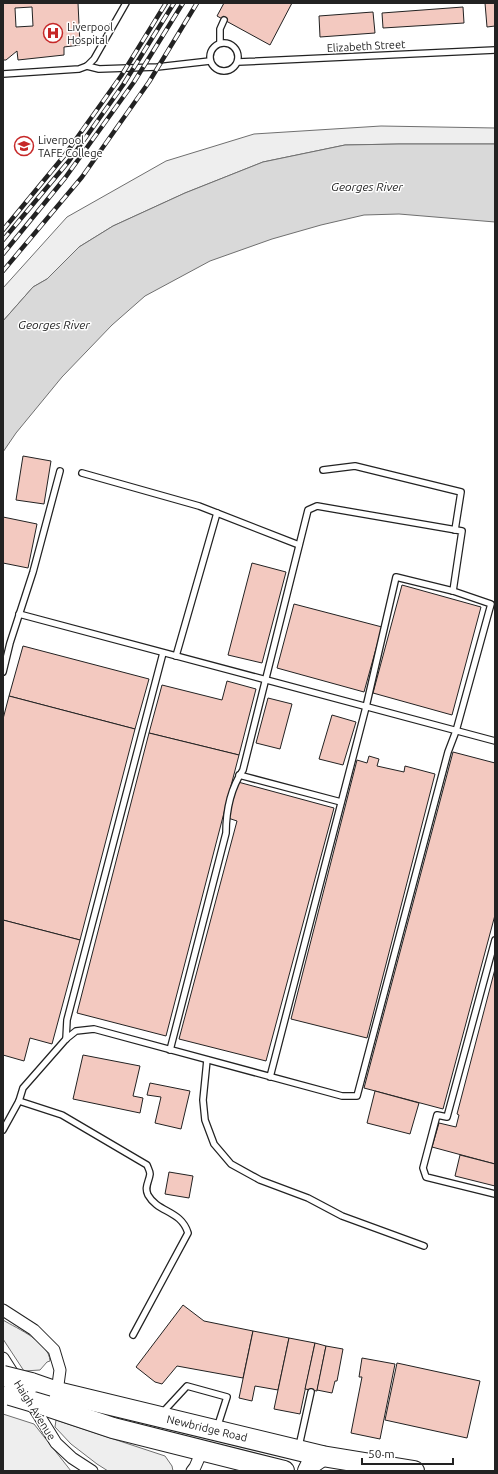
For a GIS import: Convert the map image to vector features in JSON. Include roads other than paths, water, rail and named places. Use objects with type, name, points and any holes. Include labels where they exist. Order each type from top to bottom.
[{"type":"highway","name":"Newbridge Road","points":[[3,1376],[31,1383],[52,1399],[113,1428],[284,1471]]},
{"type":"highway","name":"Newbridge Road","points":[[7,1393],[158,1417],[298,1450],[328,1462],[414,1471]]},
{"type":"highway","points":[[308,1471],[312,1463],[328,1462]]},
{"type":"street","points":[[3,1310],[34,1330],[54,1350],[60,1370],[52,1399]]},
{"type":"street","name":"Haigh Avenue","points":[[3,1358],[56,1443],[72,1458],[92,1471]]},
{"type":"street","points":[[192,1471],[202,1451]]},
{"type":"lane","points":[[87,66],[94,59],[126,3]]},
{"type":"lane","points":[[220,43],[220,29],[224,20]]},
{"type":"lane","points":[[220,43],[229,43],[238,53],[238,62],[232,69],[224,71],[215,68],[210,61],[213,48],[220,43]]},
{"type":"lane","name":"Elizabeth Street","points":[[238,62],[495,50]]},
{"type":"lane","points":[[3,74],[67,71],[87,66],[99,69],[158,67],[210,61]]},
{"type":"lane","points":[[323,470],[355,466],[461,492],[455,530]]},
{"type":"lane","points":[[3,672],[60,471]]},
{"type":"lane","points":[[82,473],[199,506],[299,545]]},
{"type":"lane","points":[[170,1050],[226,833],[226,818],[235,781],[243,770],[308,510],[317,506],[462,531],[453,591]]},
{"type":"lane","points":[[176,656],[217,513]]},
{"type":"lane","points":[[3,1130],[19,1101],[23,1088],[66,1039],[76,1031],[94,1029],[207,1060],[270,1077],[342,1096],[357,1096],[448,752],[456,731],[491,604],[453,591],[396,577],[366,707],[270,1077]]},
{"type":"lane","points":[[19,614],[495,741]]},
{"type":"lane","points":[[66,1039],[67,1020],[163,653]]},
{"type":"lane","points":[[239,775],[341,802]]},
{"type":"lane","points":[[495,940],[447,1117],[437,1115],[423,1168],[426,1177],[495,1194]]},
{"type":"lane","points":[[207,1060],[203,1100],[205,1120],[214,1144],[231,1164],[260,1180],[308,1198],[342,1216],[424,1246]]},
{"type":"lane","points":[[19,1101],[62,1115],[147,1165],[150,1174],[146,1186],[148,1195],[155,1203],[182,1220],[186,1226],[188,1233],[133,1335]]},
{"type":"lane","points":[[158,1417],[187,1386],[227,1397],[216,1431]]},
{"type":"lane","points":[[298,1450],[311,1392]]},
{"type":"water","name":"Georges River","points":[[495,144],[495,222],[399,214],[364,215],[272,239],[210,261],[145,296],[112,325],[62,377],[16,433],[3,452],[3,321],[33,287],[47,279],[79,247],[113,226],[185,193],[263,162],[345,145]]},
{"type":"railway","points":[[3,230],[64,156],[121,76],[166,3]]},
{"type":"railway","points":[[3,240],[69,161],[123,85],[174,3]]},
{"type":"railway","points":[[3,254],[65,178],[134,82],[183,3]]},
{"type":"railway","points":[[3,271],[82,177],[149,82],[197,3]]},
{"type":"place","name":"Liverpool Hospital","points":[[53,33]]},
{"type":"place","name":"Liverpool TAFE College","points":[[24,146]]}]
